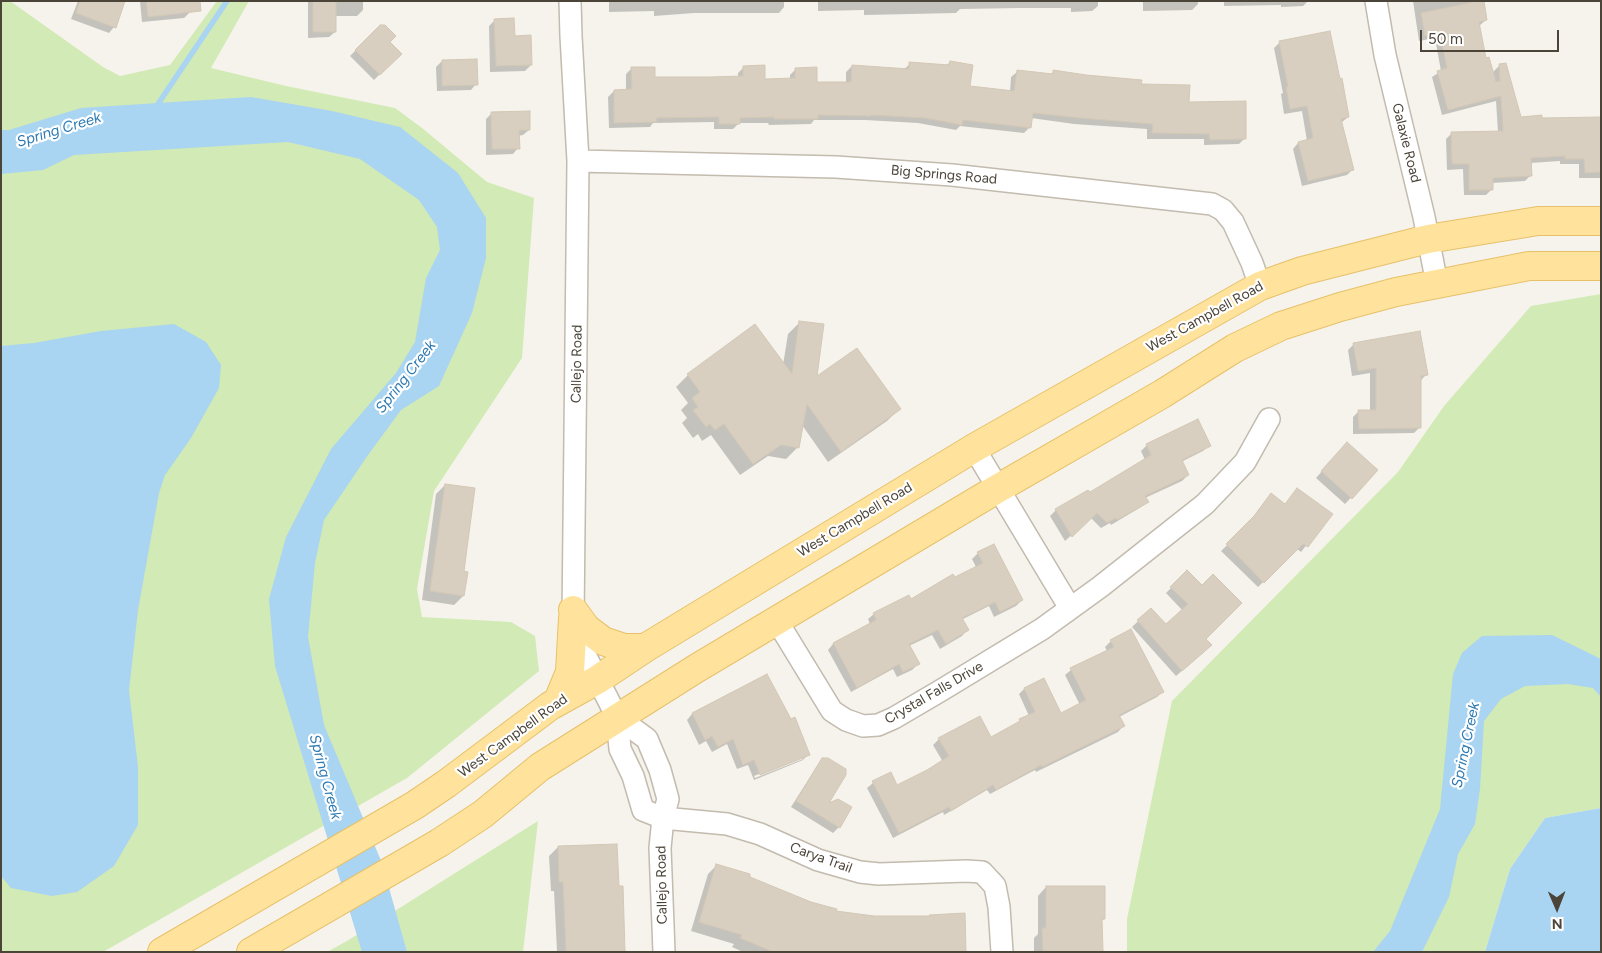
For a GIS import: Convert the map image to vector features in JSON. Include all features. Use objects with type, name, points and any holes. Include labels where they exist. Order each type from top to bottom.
[{"type":"main road","name":"West Campbell Road","points":[[162,952],[415,805],[550,706],[597,680],[645,648],[974,448],[1260,286],[1302,271],[1428,239],[1538,221],[1601,221]]},
{"type":"main road","points":[[251,952],[439,843],[483,814],[540,767],[617,717],[997,489],[1162,394],[1235,348],[1281,326],[1387,294],[1529,266],[1601,266]]},
{"type":"main road","points":[[573,614],[586,628],[603,640],[624,648],[645,648]]},
{"type":"main road","points":[[558,701],[570,672],[573,614]]},
{"type":"street","name":"Callejo Road","points":[[570,1],[570,36],[578,162],[578,308],[573,614],[580,645],[617,717],[620,748],[633,776],[643,810],[663,818]]},
{"type":"street","name":"Galaxie Road","points":[[1376,1],[1385,55],[1437,284]]},
{"type":"street","name":"Big Springs Road","points":[[578,162],[836,166],[952,175],[1212,204],[1223,210],[1233,222],[1252,263],[1260,286]]},
{"type":"street","name":"Crystal Falls Drive","points":[[777,621],[832,711],[846,720],[863,726],[878,725],[901,714],[1042,629],[1205,504],[1245,462],[1269,419]]},
{"type":"street","points":[[974,448],[1070,608]]},
{"type":"street","name":"Callejo Road","points":[[617,717],[647,739],[660,770],[668,799],[663,818],[660,848],[664,952]]},
{"type":"street","name":"Carya Trail","points":[[663,818],[727,824],[760,834],[818,860],[860,872],[879,874],[966,870],[982,872],[995,886],[999,907],[1002,952]]},
{"type":"green space","points":[[1,1],[10,1],[103,67],[120,76],[170,65],[217,1],[249,1],[211,68],[286,86],[395,108],[487,182],[534,198],[522,358],[434,491],[417,589],[422,617],[511,622],[535,636],[539,671],[407,778],[103,952],[1,952]]},
{"type":"green space","points":[[1601,294],[1601,808],[1545,818],[1510,869],[1485,952],[1127,952],[1127,919],[1172,701],[1398,472],[1444,406],[1531,306]]},
{"type":"green space","points":[[538,821],[523,952],[327,952],[347,941]]},
{"type":"water","name":"Spring Creek","points":[[251,97],[332,111],[400,127],[458,173],[486,218],[486,258],[472,313],[439,386],[401,410],[368,455],[324,520],[315,563],[308,637],[324,725],[382,863],[407,952],[362,952],[275,666],[269,599],[286,537],[331,449],[396,373],[415,342],[426,278],[440,250],[437,227],[419,200],[360,159],[288,142],[74,155],[43,170],[1,174],[1,130],[9,130],[81,108]]},
{"type":"water","points":[[174,324],[206,342],[221,365],[219,388],[191,438],[165,475],[159,493],[138,610],[129,690],[138,767],[138,825],[114,866],[77,892],[52,896],[11,888],[1,876],[1,346],[34,343],[101,331]]},
{"type":"water","name":"Spring Creek","points":[[1552,635],[1601,659],[1601,697],[1593,688],[1568,684],[1525,686],[1501,699],[1484,721],[1480,789],[1475,824],[1458,854],[1449,897],[1422,952],[1373,952],[1390,931],[1440,809],[1453,674],[1462,653],[1482,636]]},
{"type":"water","points":[[1601,808],[1601,952],[1485,952],[1510,869],[1545,818]]},
{"type":"building","points":[[80,1],[125,1],[116,28],[76,13]]},
{"type":"building","points":[[146,1],[200,1],[201,11],[148,17]]},
{"type":"building","points":[[313,1],[336,1],[336,32],[313,32]]},
{"type":"building","points":[[1484,1],[1487,20],[1479,22],[1486,58],[1489,57],[1496,82],[1500,81],[1499,64],[1506,63],[1521,117],[1542,115],[1542,118],[1601,117],[1601,172],[1585,173],[1584,159],[1565,159],[1565,156],[1531,158],[1532,176],[1493,178],[1493,190],[1469,190],[1469,164],[1452,164],[1451,132],[1503,131],[1501,96],[1448,110],[1437,71],[1447,68],[1440,33],[1425,36],[1421,13]]},
{"type":"building","points":[[514,18],[515,36],[531,35],[532,65],[496,66],[494,19]]},
{"type":"building","points":[[380,25],[385,25],[396,36],[390,42],[402,54],[380,75],[355,50]]},
{"type":"building","points":[[1330,31],[1340,79],[1342,78],[1349,117],[1341,119],[1354,170],[1308,181],[1298,142],[1313,138],[1307,106],[1290,109],[1286,87],[1288,87],[1279,41]]},
{"type":"building","points":[[477,59],[478,85],[442,86],[442,60]]},
{"type":"building","points":[[950,61],[973,65],[970,86],[1014,91],[1017,70],[1053,74],[1053,70],[1142,80],[1141,84],[1190,85],[1189,102],[1246,101],[1246,139],[1210,140],[1209,134],[1152,133],[1153,124],[1033,113],[1031,128],[963,120],[962,125],[925,118],[871,115],[818,115],[818,119],[740,118],[740,124],[719,124],[719,117],[656,118],[657,122],[614,123],[614,90],[632,89],[631,67],[655,67],[655,77],[710,77],[743,76],[743,66],[765,65],[765,79],[795,78],[795,68],[817,67],[817,82],[851,82],[852,65],[909,69],[909,62],[949,65]]},
{"type":"building","points":[[530,111],[530,130],[519,130],[520,149],[492,149],[491,112]]},
{"type":"building","points":[[799,321],[824,324],[817,376],[857,348],[901,409],[841,452],[807,404],[799,448],[781,445],[753,464],[724,424],[715,430],[710,424],[706,427],[693,410],[698,407],[692,398],[700,392],[687,374],[755,324],[792,374]]},
{"type":"building","points":[[1420,331],[1428,375],[1421,376],[1421,428],[1359,429],[1358,410],[1376,410],[1376,368],[1358,371],[1353,343]]},
{"type":"building","points":[[1198,419],[1211,446],[1182,460],[1189,475],[1145,496],[1149,502],[1117,520],[1116,518],[1107,523],[1097,513],[1072,537],[1055,509],[1088,490],[1090,492],[1151,455],[1146,444]]},
{"type":"building","points":[[1347,442],[1378,470],[1352,499],[1321,471]]},
{"type":"building","points":[[445,484],[475,488],[464,571],[468,572],[464,596],[430,591]]},
{"type":"building","points":[[1297,488],[1333,514],[1308,547],[1303,544],[1264,583],[1226,544],[1254,516],[1271,493],[1285,504]]},
{"type":"building","points":[[994,544],[1023,600],[1000,612],[995,602],[962,618],[969,630],[946,644],[938,630],[909,644],[920,664],[903,672],[899,664],[857,688],[833,643],[876,620],[873,613],[909,595],[911,599],[953,574],[955,577],[983,563],[977,552]]},
{"type":"building","points":[[1187,570],[1202,585],[1213,574],[1242,603],[1206,639],[1212,645],[1182,671],[1137,620],[1151,608],[1166,624],[1188,604],[1170,587]]},
{"type":"building","points":[[1131,629],[1164,692],[1119,715],[1125,726],[1042,767],[1041,765],[996,790],[993,785],[951,811],[949,807],[899,833],[872,781],[891,772],[897,785],[927,770],[949,756],[938,738],[980,716],[991,737],[1020,721],[1019,719],[1035,712],[1024,688],[1044,678],[1061,713],[1086,700],[1070,668],[1114,647],[1110,640]]},
{"type":"building","points":[[767,674],[791,719],[795,717],[810,755],[760,775],[754,760],[743,765],[733,739],[718,747],[712,736],[705,740],[692,713]]},
{"type":"building","points":[[822,758],[828,758],[846,769],[846,775],[829,803],[838,799],[852,807],[840,828],[796,801]]},
{"type":"building","points":[[617,844],[619,886],[623,886],[625,952],[566,952],[563,882],[559,882],[558,846]]},
{"type":"building","points":[[716,864],[750,874],[750,877],[811,902],[837,909],[836,911],[874,916],[930,916],[965,913],[966,952],[773,952],[740,938],[742,935],[699,922]]},
{"type":"building","points":[[1046,886],[1105,886],[1105,919],[1102,919],[1103,952],[1043,952],[1042,928],[1046,928]]},
{"type":"waterway","points":[[156,107],[227,1]]}]
